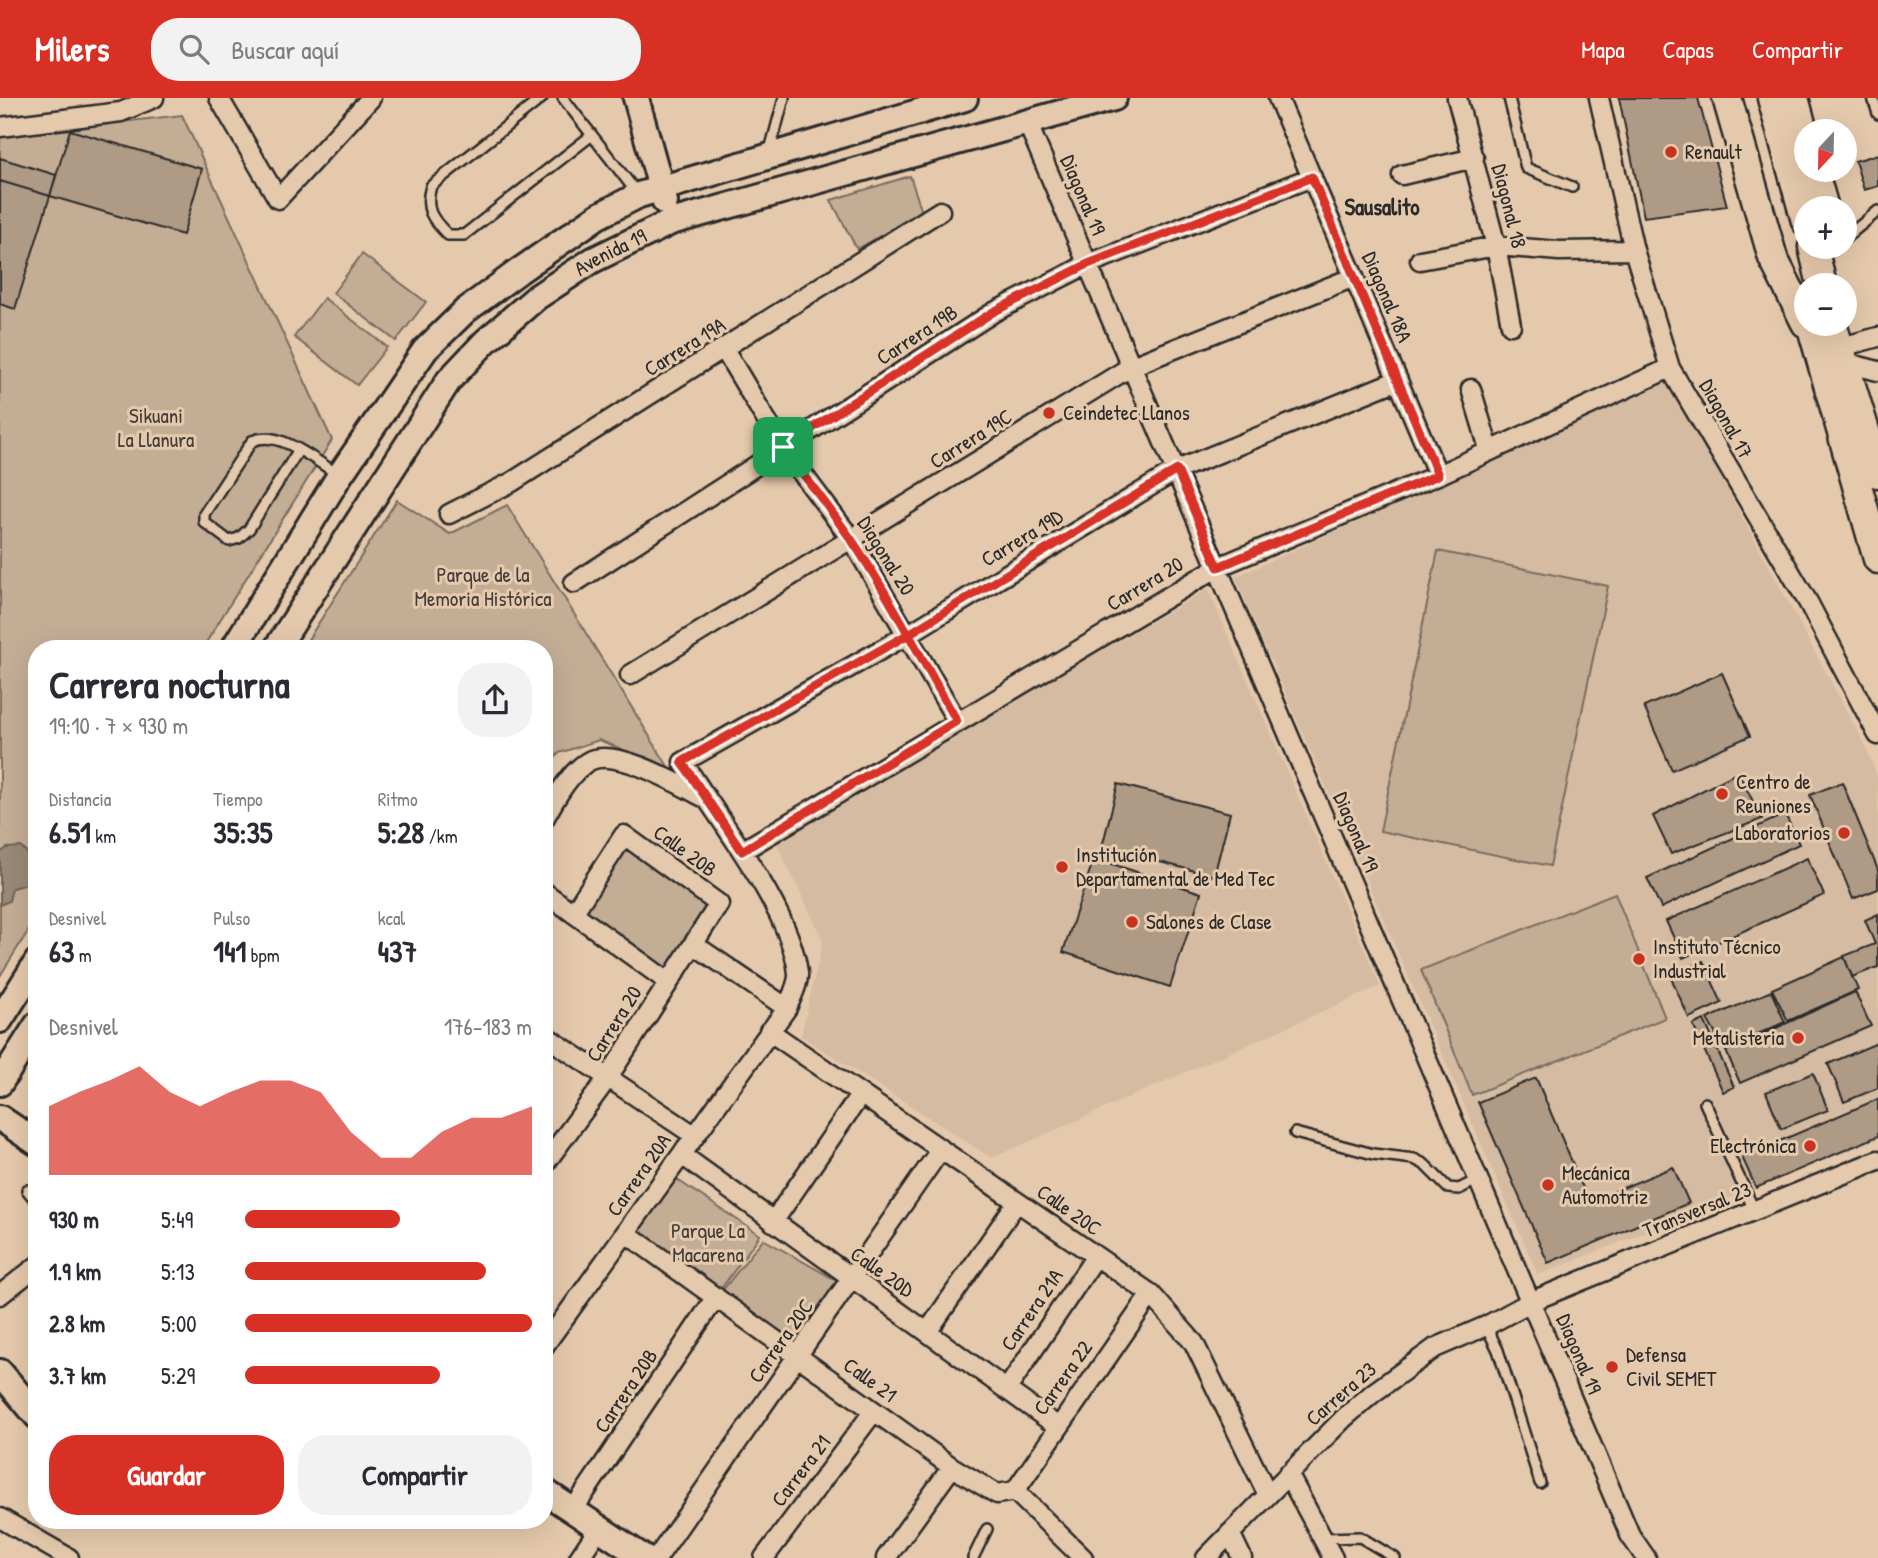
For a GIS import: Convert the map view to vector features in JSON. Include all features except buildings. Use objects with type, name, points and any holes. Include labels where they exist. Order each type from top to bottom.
[{"type":"main road","points":[[636,98],[650,191],[671,222]]},
{"type":"main road","name":"Avenida 19","points":[[239,640],[340,475],[425,350],[465,311],[598,216],[650,191],[965,98]]},
{"type":"main road","name":"Avenida 19","points":[[282,640],[449,380],[486,341],[537,297],[593,260],[671,222],[1114,98]]},
{"type":"main road","points":[[1727,98],[1773,258],[1794,289]]},
{"type":"main road","points":[[1746,98],[1794,223]]},
{"type":"main road","points":[[1772,98],[1794,217]]},
{"type":"main road","points":[[1794,98],[1800,119]]},
{"type":"main road","points":[[1825,336],[1878,559]]},
{"type":"main road","points":[[1826,336],[1878,473]]},
{"type":"main road","points":[[0,1020],[28,976]]},
{"type":"main road","points":[[0,1083],[28,1039]]},
{"type":"main road","points":[[0,1118],[28,1137]]},
{"type":"main road","points":[[0,1372],[28,1405]]},
{"type":"main road","points":[[553,1497],[644,1558]]},
{"type":"main road","points":[[553,1510],[573,1510]]},
{"type":"street","points":[[219,98],[278,199],[372,98]]},
{"type":"street","name":"Diagonal 18A","points":[[1278,98],[1438,475]]},
{"type":"street","name":"Diagonal 18","points":[[1457,98],[1496,246],[1511,325]]},
{"type":"street","name":"Diagonal 17","points":[[1599,98],[1634,250],[1670,368],[1808,602],[1878,735]]},
{"type":"street","points":[[0,127],[121,112],[150,100]]},
{"type":"street","name":"Diagonal 19","points":[[1027,122],[1630,1535],[1646,1558]]},
{"type":"street","points":[[1402,175],[1474,158]]},
{"type":"street","name":"Carrera 19B","points":[[574,583],[993,312],[1088,264],[1312,177]]},
{"type":"street","name":"Carrera 19A","points":[[449,514],[512,482],[940,211]]},
{"type":"street","points":[[1420,260],[1496,246],[1559,251],[1634,250]]},
{"type":"street","name":"Carrera 19C","points":[[630,675],[1132,366],[1354,277]]},
{"type":"street","points":[[1828,336],[1878,371]]},
{"type":"street","points":[[1857,336],[1878,337]]},
{"type":"street","name":"Diagonal 20","points":[[724,349],[783,447],[852,540],[957,721]]},
{"type":"street","name":"Carrera 20","points":[[742,851],[1218,567],[1438,475],[1489,449],[1670,368]]},
{"type":"street","name":"Carrera 19D","points":[[682,762],[907,635],[1177,470],[1398,380]]},
{"type":"street","points":[[1471,389],[1489,449]]},
{"type":"street","points":[[553,806],[573,776],[593,759],[646,769],[705,798]]},
{"type":"street","name":"Carrera 20A","points":[[553,1320],[626,1233],[787,1008],[799,975],[780,919],[742,851],[682,762]]},
{"type":"street","name":"Calle 20B","points":[[574,912],[624,835],[719,904]]},
{"type":"street","points":[[553,898],[667,981]]},
{"type":"street","name":"Carrera 20","points":[[553,1153],[607,1079],[667,981],[719,904]]},
{"type":"street","points":[[693,944],[787,1008]]},
{"type":"street","name":"Calle 20C","points":[[769,1031],[1151,1294],[1182,1327],[1204,1361],[1267,1493]]},
{"type":"street","points":[[553,1041],[694,1136]]},
{"type":"street","points":[[773,1223],[861,1094]]},
{"type":"street","name":"Carrera 20C","points":[[657,1558],[800,1356],[941,1149]]},
{"type":"street","name":"Calle 20D","points":[[682,1155],[1057,1426]]},
{"type":"street","name":"Transversal 23","points":[[1532,1301],[1878,1160]]},
{"type":"street","points":[[928,1331],[1017,1202]]},
{"type":"street","name":"Calle 21","points":[[626,1233],[952,1467],[997,1494],[1014,1491]]},
{"type":"street","name":"Carrera 21A","points":[[1007,1389],[1096,1256]]},
{"type":"street","points":[[0,1296],[28,1273]]},
{"type":"street","name":"Carrera 22","points":[[1014,1491],[1151,1294]]},
{"type":"street","name":"Carrera 20B","points":[[573,1510],[716,1297]]},
{"type":"street","name":"Carrera 23","points":[[1206,1558],[1267,1493],[1344,1418],[1403,1370],[1434,1348],[1486,1326],[1532,1301]]},
{"type":"street","name":"Carrera 21","points":[[764,1558],[874,1411]]},
{"type":"street","points":[[886,1558],[952,1467]]},
{"type":"street","points":[[1287,1474],[1334,1558]]},
{"type":"street","points":[[1014,1491],[1083,1558]]},
{"type":"street","points":[[0,1518],[69,1558]]},
{"type":"street","points":[[579,1558],[599,1528]]},
{"type":"street","points":[[1230,1533],[1242,1558]]},
{"type":"lane","points":[[542,98],[431,186],[426,201],[432,218],[448,235],[464,235],[592,135]]},
{"type":"lane","points":[[563,98],[592,135],[650,191]]},
{"type":"lane","points":[[769,155],[784,98]]},
{"type":"lane","points":[[1509,98],[1526,167],[1572,187]]},
{"type":"lane","points":[[1873,98],[1878,114]]},
{"type":"lane","points":[[1857,227],[1878,211]]},
{"type":"lane","points":[[298,451],[249,529],[239,538],[229,541],[204,522],[204,514],[252,441],[265,436],[277,438],[340,475]]},
{"type":"lane","points":[[1705,1103],[1755,1212]]},
{"type":"lane","points":[[1295,1133],[1373,1154],[1414,1159],[1424,1164],[1448,1188],[1460,1189],[1479,1179]]},
{"type":"lane","points":[[1486,1326],[1498,1350],[1541,1483]]},
{"type":"lane","points":[[973,1558],[987,1530]]},
{"type":"lane","points":[[1325,1538],[1360,1537],[1395,1558]]},
{"type":"shaded area","name":"Instituto Técnico Industrial","points":[[1669,381],[1866,747],[1878,779],[1878,1139],[1538,1275],[1235,577]]},
{"type":"shaded area","points":[[1208,589],[1380,986],[992,1158],[801,1036],[823,940],[775,840]]},
{"type":"shaded area","points":[[21,847],[28,854],[28,884],[12,888],[9,901],[0,905],[0,853],[7,848]]},
{"type":"green space","name":"Sikuani La Llanura","points":[[182,115],[332,440],[208,640],[28,640],[28,931],[0,976],[0,136]]},
{"type":"green space","points":[[910,176],[922,212],[857,249],[831,200]]},
{"type":"green space","points":[[362,254],[426,302],[396,341],[333,293]]},
{"type":"green space","points":[[324,298],[387,347],[357,385],[294,337]]},
{"type":"green space","name":"Parque de la Memoria Histórica","points":[[397,500],[450,534],[507,505],[669,768],[599,740],[559,753],[553,760],[553,640],[308,640]]},
{"type":"green space","points":[[1438,551],[1608,586],[1550,866],[1380,831]]},
{"type":"green space","points":[[627,839],[713,904],[664,976],[584,914]]},
{"type":"green space","points":[[1615,893],[1665,1018],[1472,1095],[1421,970]]},
{"type":"green space","name":"Parque La Macarena","points":[[670,1175],[760,1235],[718,1293],[630,1232]]},
{"type":"green space","points":[[763,1239],[841,1283],[798,1347],[719,1295]]},
{"type":"place","name":"Renault","points":[[1671,152]]},
{"type":"place","name":"Ceindetec Llanos","points":[[1049,413]]},
{"type":"place","name":"Centro de Reuniones","points":[[1722,794]]},
{"type":"place","name":"Laboratorios","points":[[1844,833]]},
{"type":"place","name":"Institución Departamental de Med Tec","points":[[1062,867]]},
{"type":"place","name":"Salones de Clase","points":[[1132,922]]},
{"type":"place","name":"Instituto Técnico Industrial","points":[[1639,959]]},
{"type":"place","name":"Metalisteria","points":[[1798,1038]]},
{"type":"place","name":"Electrónica","points":[[1810,1146]]},
{"type":"place","name":"Mecánica Automotriz","points":[[1548,1185]]},
{"type":"place","name":"Defensa Civil SEMET","points":[[1612,1367]]},
{"type":"district","name":"Sausalito","points":[[1382,207]]},
{"type":"route","points":[[783,447],[852,540],[879,588],[907,635],[957,721],[742,851],[682,762],[907,635],[1177,470],[1218,567],[1438,475],[1312,177],[1088,264],[993,312],[783,447]]}]
